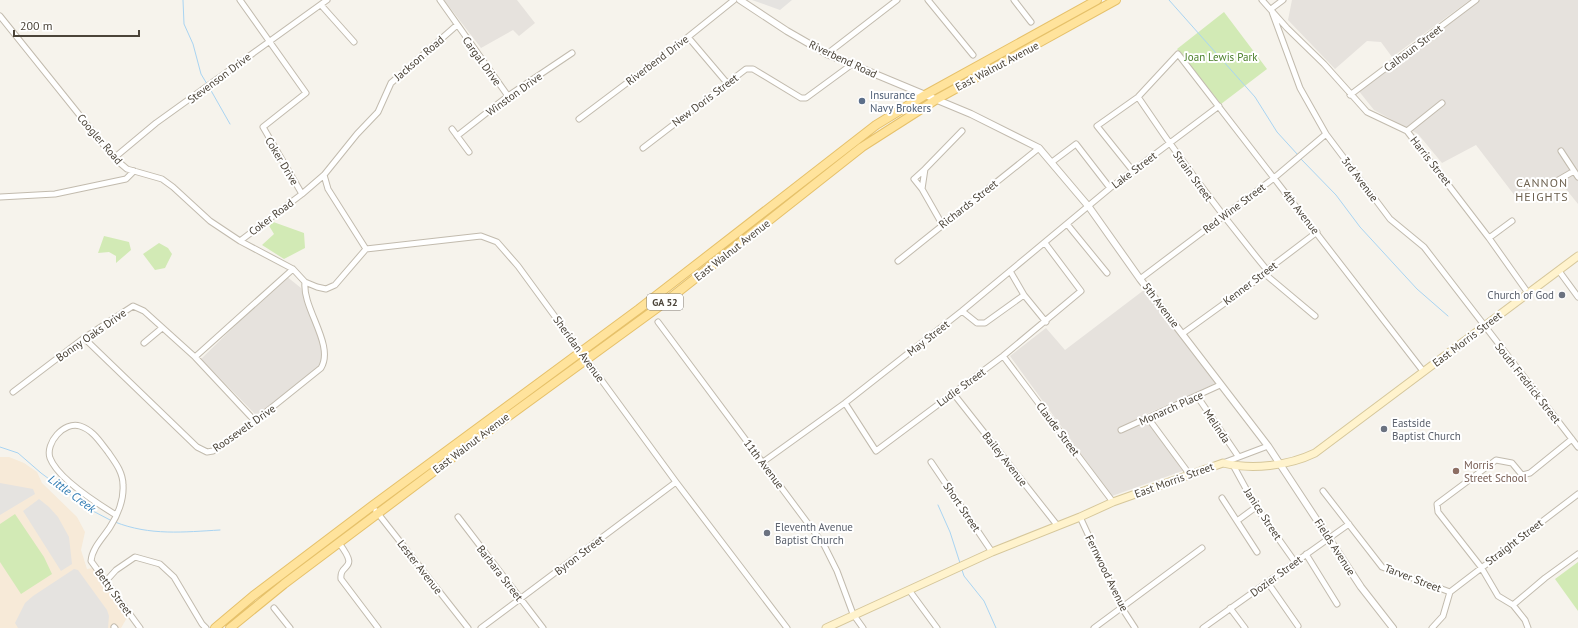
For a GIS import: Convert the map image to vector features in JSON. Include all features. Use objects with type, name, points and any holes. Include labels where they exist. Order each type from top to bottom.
[{"type":"main road","name":"East Walnut Avenue","points":[[215,628],[253,596],[713,252],[876,125],[925,95],[1097,0]]},
{"type":"main road","name":"East Walnut Avenue","points":[[230,628],[284,584],[378,513],[720,260],[862,147],[937,99],[1116,0]]},
{"type":"main road","points":[[713,252],[720,260]]},
{"type":"main road","name":"East Morris Street","points":[[826,628],[853,614],[992,552],[1080,517],[1113,502],[1223,462],[1233,465],[1280,464],[1304,458],[1315,453],[1578,256]]},
{"type":"street","points":[[240,0],[268,41]]},
{"type":"street","name":"Stevenson Drive","points":[[114,158],[156,124],[268,41],[327,0]]},
{"type":"street","points":[[440,0],[457,25]]},
{"type":"street","name":"Riverbend Drive","points":[[579,119],[688,37],[734,0]]},
{"type":"street","name":"Riverbend Road","points":[[740,0],[787,31],[828,54],[851,65],[971,114],[1039,148]]},
{"type":"street","points":[[828,54],[897,0]]},
{"type":"street","points":[[928,0],[973,56]]},
{"type":"street","points":[[1014,0],[1032,22]]},
{"type":"street","name":"Harris Street","points":[[1262,0],[1324,64],[1350,95],[1367,112],[1407,130],[1490,238],[1528,293]]},
{"type":"street","points":[[1271,9],[1283,0]]},
{"type":"street","name":"Calhoun Street","points":[[1350,95],[1476,0]]},
{"type":"street","points":[[320,5],[354,42]]},
{"type":"street","name":"3rd Avenue","points":[[1271,9],[1300,88],[1326,134],[1390,219],[1424,247],[1485,326]]},
{"type":"street","name":"Coogler Road","points":[[0,16],[114,158],[127,169],[162,179],[173,187],[210,221],[240,241],[293,269],[305,282]]},
{"type":"street","name":"Cargal Drive","points":[[457,25],[508,96]]},
{"type":"street","name":"Jackson Road","points":[[302,194],[324,175],[357,134],[378,112],[391,83],[457,25]]},
{"type":"street","points":[[688,37],[727,83]]},
{"type":"street","name":"Coker Drive","points":[[268,41],[306,93],[263,128],[302,194]]},
{"type":"street","name":"Winston Drive","points":[[457,136],[508,96],[572,53]]},
{"type":"street","name":"4th Avenue","points":[[1138,97],[1178,54],[1423,371]]},
{"type":"street","name":"New Doris Street","points":[[643,148],[727,83],[750,68],[801,98],[806,98],[851,65]]},
{"type":"street","points":[[1133,171],[1097,126],[1138,97]]},
{"type":"street","name":"Strain Street","points":[[1138,97],[1170,144],[1266,272],[1315,316]]},
{"type":"street","points":[[1407,130],[1442,103]]},
{"type":"street","name":"Lake Street","points":[[1089,207],[1110,188],[1219,106]]},
{"type":"street","points":[[452,129],[469,152]]},
{"type":"street","points":[[914,179],[962,131]]},
{"type":"street","name":"Red Wine Street","points":[[1140,279],[1274,178],[1326,134]]},
{"type":"street","points":[[1052,162],[1076,144],[1110,188]]},
{"type":"street","name":"5th Avenue","points":[[1039,148],[1089,207],[1140,279],[1268,446],[1280,464]]},
{"type":"street","name":"Richards Street","points":[[898,261],[942,224],[1039,148]]},
{"type":"street","points":[[1560,151],[1578,177]]},
{"type":"street","points":[[922,189],[925,169]]},
{"type":"street","points":[[0,197],[55,194],[126,179],[134,171]]},
{"type":"street","points":[[1555,182],[1574,171]]},
{"type":"street","points":[[305,282],[317,287],[326,288],[335,285],[366,249],[324,175]]},
{"type":"street","points":[[914,179],[923,180]]},
{"type":"street","points":[[914,179],[922,189],[942,224]]},
{"type":"street","name":"Coker Road","points":[[240,241],[302,194]]},
{"type":"street","name":"May Street","points":[[763,462],[845,403],[962,312],[1089,207]]},
{"type":"street","points":[[1490,238],[1512,221]]},
{"type":"street","points":[[1067,224],[1107,273]]},
{"type":"street","name":"Kenner Street","points":[[1182,334],[1317,232]]},
{"type":"street","name":"Sheridan Avenue","points":[[366,249],[481,236],[497,242],[518,266],[676,482],[786,628]]},
{"type":"street","name":"Ludie Street","points":[[845,403],[876,451],[1046,322],[1081,291],[1045,243]]},
{"type":"street","points":[[195,357],[293,269]]},
{"type":"street","points":[[1010,271],[1024,295],[1046,322]]},
{"type":"street","points":[[1559,271],[1578,297]]},
{"type":"street","name":"Roosevelt Drive","points":[[84,338],[202,450],[213,451],[255,421],[322,368],[325,357],[320,334],[304,293],[305,282]]},
{"type":"street","points":[[962,312],[977,323],[985,323],[1024,295]]},
{"type":"street","name":"Bonny Oaks Drive","points":[[13,392],[84,338],[133,306],[144,311],[195,357],[255,421]]},
{"type":"street","name":"11th Avenue","points":[[658,322],[824,545],[837,571],[853,614],[863,628]]},
{"type":"street","name":"South Fredrick Street","points":[[1485,326],[1578,447]]},
{"type":"street","points":[[144,343],[162,328]]},
{"type":"street","name":"Claude Street","points":[[1003,356],[1113,502]]},
{"type":"street","name":"Monarch Place","points":[[1121,430],[1220,385]]},
{"type":"street","name":"Bailey Avenue","points":[[953,393],[1057,525]]},
{"type":"street","name":"Melinda","points":[[1197,396],[1238,456]]},
{"type":"street","points":[[1148,418],[1190,475]]},
{"type":"street","name":"Betty Street","points":[[116,515],[93,501],[73,485],[61,473],[50,458],[50,445],[55,436],[68,426],[79,426],[94,434],[118,466],[124,485],[120,506],[116,515],[95,548],[91,561],[140,628]]},
{"type":"street","points":[[1528,628],[1525,620],[1513,605],[1498,596],[1482,567],[1438,512],[1436,504],[1496,460],[1512,463],[1522,475],[1530,473],[1572,440]]},
{"type":"street","points":[[1223,462],[1268,446]]},
{"type":"street","name":"Short Street","points":[[931,462],[992,552]]},
{"type":"street","name":"Fields Avenue","points":[[1280,464],[1361,587],[1393,628]]},
{"type":"street","name":"Janice Street","points":[[1233,465],[1256,507],[1295,562]]},
{"type":"street","name":"Byron Street","points":[[481,628],[676,482]]},
{"type":"street","name":"Tarver Street","points":[[1323,492],[1382,567],[1450,592],[1443,616],[1432,628]]},
{"type":"street","name":"Straight Street","points":[[1450,592],[1578,494]]},
{"type":"street","points":[[1222,498],[1258,552]]},
{"type":"street","name":"Lester Avenue","points":[[372,506],[468,628]]},
{"type":"street","points":[[1238,521],[1256,507]]},
{"type":"street","name":"Barbara Street","points":[[458,517],[543,628]]},
{"type":"street","name":"Fernwood Avenue","points":[[1080,517],[1122,608],[1135,628]]},
{"type":"street","name":"Dozier Street","points":[[1203,628],[1349,524]]},
{"type":"street","points":[[339,543],[349,556],[350,560],[341,575],[341,579],[378,628]]},
{"type":"street","points":[[1094,628],[1202,548]]},
{"type":"street","points":[[1306,554],[1337,604]]},
{"type":"street","points":[[1513,605],[1545,578],[1578,554]]},
{"type":"street","points":[[106,582],[116,570],[135,557],[160,564],[174,577],[200,622],[206,628]]},
{"type":"street","points":[[1268,583],[1298,626]]},
{"type":"street","points":[[909,590],[937,628]]},
{"type":"street","points":[[274,608],[290,628]]},
{"type":"street","points":[[1230,608],[1245,628]]},
{"type":"shaded area","points":[[444,0],[517,0],[535,23],[519,36],[513,30],[481,48]]},
{"type":"shaded area","points":[[752,0],[792,0],[780,10]]},
{"type":"shaded area","points":[[1292,0],[1470,0],[1392,57],[1381,42],[1367,41],[1335,69],[1288,20]]},
{"type":"shaded area","points":[[1480,0],[1578,0],[1578,204],[1557,178],[1515,196],[1476,145],[1442,163],[1418,134],[1374,110],[1358,90]]},
{"type":"shaded area","points":[[286,276],[301,288],[323,352],[320,365],[257,416],[201,359]]},
{"type":"shaded area","points":[[1144,290],[1217,383],[1144,415],[1185,470],[1112,496],[1010,356],[1046,328],[1065,350]]},
{"type":"shaded area","points":[[0,457],[9,457],[24,463],[37,472],[42,483],[77,517],[85,532],[81,550],[87,569],[93,568],[128,616],[121,628],[0,628]]},
{"type":"shaded area","points":[[0,483],[33,489],[35,494],[0,515]]},
{"type":"shaded area","points":[[39,499],[58,517],[69,537],[72,564],[61,571],[23,511]]},
{"type":"shaded area","points":[[74,569],[78,570],[107,610],[109,616],[108,628],[18,628],[15,623],[25,603]]},
{"type":"green space","name":"Joan Lewis Park","points":[[1224,12],[1267,69],[1221,104],[1177,49]]},
{"type":"green space","points":[[265,219],[304,233],[305,248],[284,259],[262,245],[274,234]]},
{"type":"green space","points":[[104,236],[129,242],[131,250],[116,263],[116,256],[109,252],[98,253]]},
{"type":"green space","points":[[159,243],[168,248],[172,254],[165,268],[155,270],[143,254]]},
{"type":"green space","points":[[15,514],[44,557],[52,574],[21,594],[0,562],[0,524]]},
{"type":"green space","points":[[1578,562],[1578,611],[1555,579]]},
{"type":"waterway","points":[[183,0],[184,24],[193,44],[201,74],[207,84]]},
{"type":"waterway","points":[[1169,0],[1255,97],[1277,132],[1298,155]]},
{"type":"waterway","points":[[209,87],[230,124]]},
{"type":"waterway","points":[[1300,158],[1336,195],[1360,227],[1417,289],[1448,316]]},
{"type":"waterway","name":"Little Creek","points":[[0,447],[18,453],[41,473],[91,510],[112,521]]},
{"type":"waterway","points":[[938,505],[950,532],[960,563]]},
{"type":"waterway","name":"Little Creek","points":[[115,522],[141,529],[167,532],[220,530]]},
{"type":"waterway","points":[[962,570],[964,576],[984,601],[996,628]]},
{"type":"place","name":"Insurance Navy Brokers","points":[[862,101]]},
{"type":"place","name":"Church of God","points":[[1562,295]]},
{"type":"place","name":"Eastside Baptist Church","points":[[1384,429]]},
{"type":"place","name":"Morris Street School","points":[[1456,471]]},
{"type":"place","name":"Eleventh Avenue Baptist Church","points":[[767,533]]},
{"type":"district","name":"CANNON HEIGHTS","points":[[1542,190]]}]
